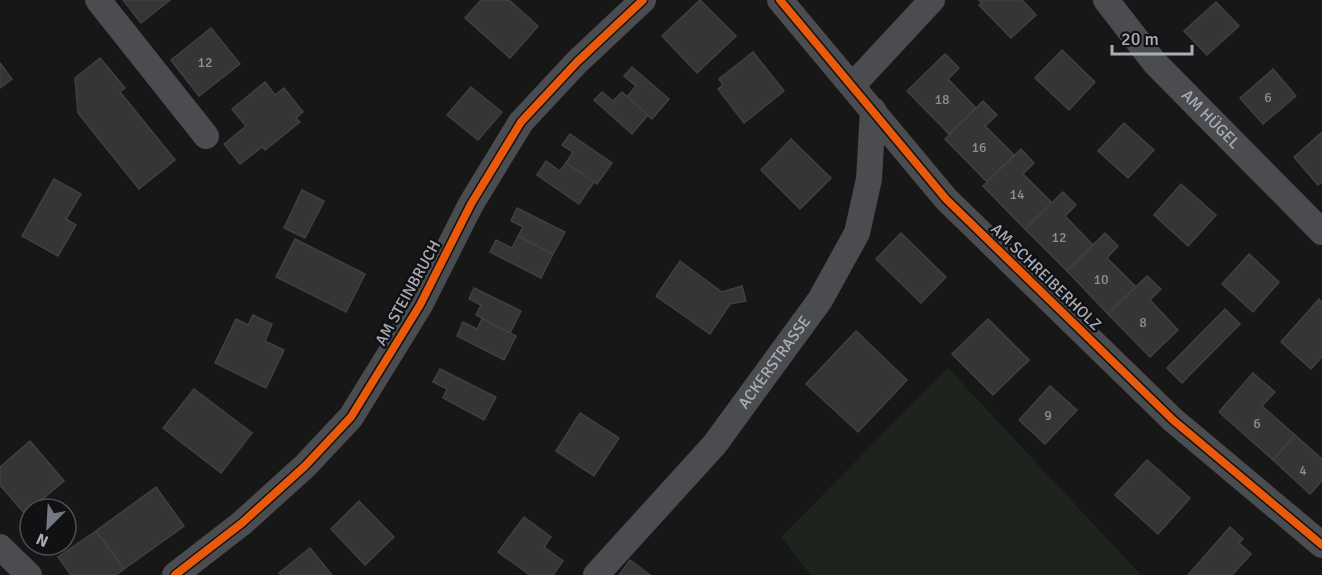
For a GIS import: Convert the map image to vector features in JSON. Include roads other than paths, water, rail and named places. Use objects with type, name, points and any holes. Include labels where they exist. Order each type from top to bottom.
[{"type":"street","points":[[98,0],[206,136]]},
{"type":"street","name":"AM SCHREIBERHOLZ","points":[[780,0],[946,199],[1173,420],[1322,545]]},
{"type":"street","points":[[853,85],[932,0]]},
{"type":"street","name":"AM HÜGEL","points":[[1106,0],[1155,63],[1322,232]]},
{"type":"street","name":"AM STEINBRUCH","points":[[175,575],[242,524],[305,466],[351,417],[420,305],[471,204],[521,122],[577,62],[641,1]]},
{"type":"street","name":"ACKERSTRASSE","points":[[596,575],[714,444],[820,300],[857,233],[869,179],[873,110]]},
{"type":"street","points":[[0,548],[29,575]]}]
